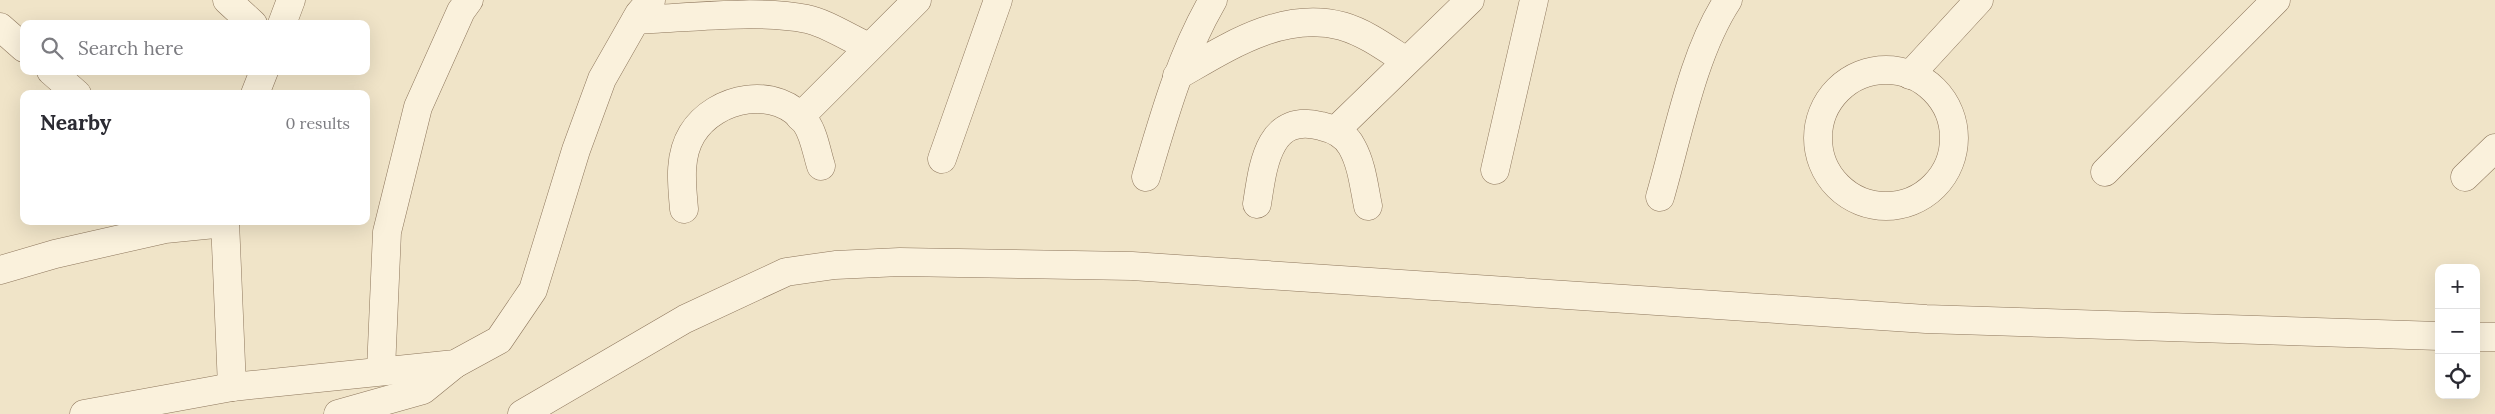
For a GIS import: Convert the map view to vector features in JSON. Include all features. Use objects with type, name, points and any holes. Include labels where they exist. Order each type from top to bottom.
[{"type":"street","points":[[227,0],[249,20]]},
{"type":"street","points":[[284,20],[291,0]]},
{"type":"street","points":[[381,370],[387,232],[418,107],[460,11],[468,0]]},
{"type":"street","points":[[800,117],[917,0]]},
{"type":"street","points":[[942,159],[998,0]]},
{"type":"street","points":[[1146,177],[1177,76],[1194,32],[1213,0]]},
{"type":"street","points":[[1336,130],[1470,0]]},
{"type":"street","points":[[1494,170],[1534,0]]},
{"type":"street","points":[[1660,197],[1697,67],[1718,15],[1728,0]]},
{"type":"street","points":[[1910,75],[1978,0]]},
{"type":"street","points":[[2105,172],[2276,0]]},
{"type":"street","points":[[338,414],[424,390],[455,364],[499,340],[533,290],[576,150],[602,79],[643,10],[720,16],[778,16],[809,19],[869,47]]},
{"type":"street","points":[[1177,76],[1240,39],[1272,28],[1317,23],[1341,26],[1366,35],[1406,61]]},
{"type":"street","points":[[0,27],[20,44]]},
{"type":"street","points":[[1877,70],[1901,71],[1910,75],[1923,80],[1941,97],[1952,118],[1956,141],[1950,165],[1938,185],[1918,200],[1895,207],[1871,206],[1849,197],[1831,181],[1820,160],[1817,136],[1822,112],[1835,92],[1854,77],[1877,70]]},
{"type":"street","points":[[56,75],[72,90]]},
{"type":"street","points":[[257,90],[262,75]]},
{"type":"street","points":[[684,209],[680,172],[691,136],[707,115],[725,104],[768,99],[789,108],[806,124],[821,166]]},
{"type":"street","points":[[1257,204],[1264,158],[1274,140],[1294,126],[1311,124],[1336,130],[1352,146],[1360,169],[1368,206]]},
{"type":"street","points":[[2466,177],[2495,148]]},
{"type":"street","points":[[0,270],[54,254],[165,229],[199,225]]},
{"type":"street","points":[[224,225],[232,387]]},
{"type":"street","points":[[522,414],[685,319],[786,272],[835,265],[872,263],[1132,266],[1926,319],[2435,336]]},
{"type":"street","points":[[2480,337],[2495,337]]},
{"type":"street","points":[[84,414],[232,387],[381,370],[455,364]]}]
